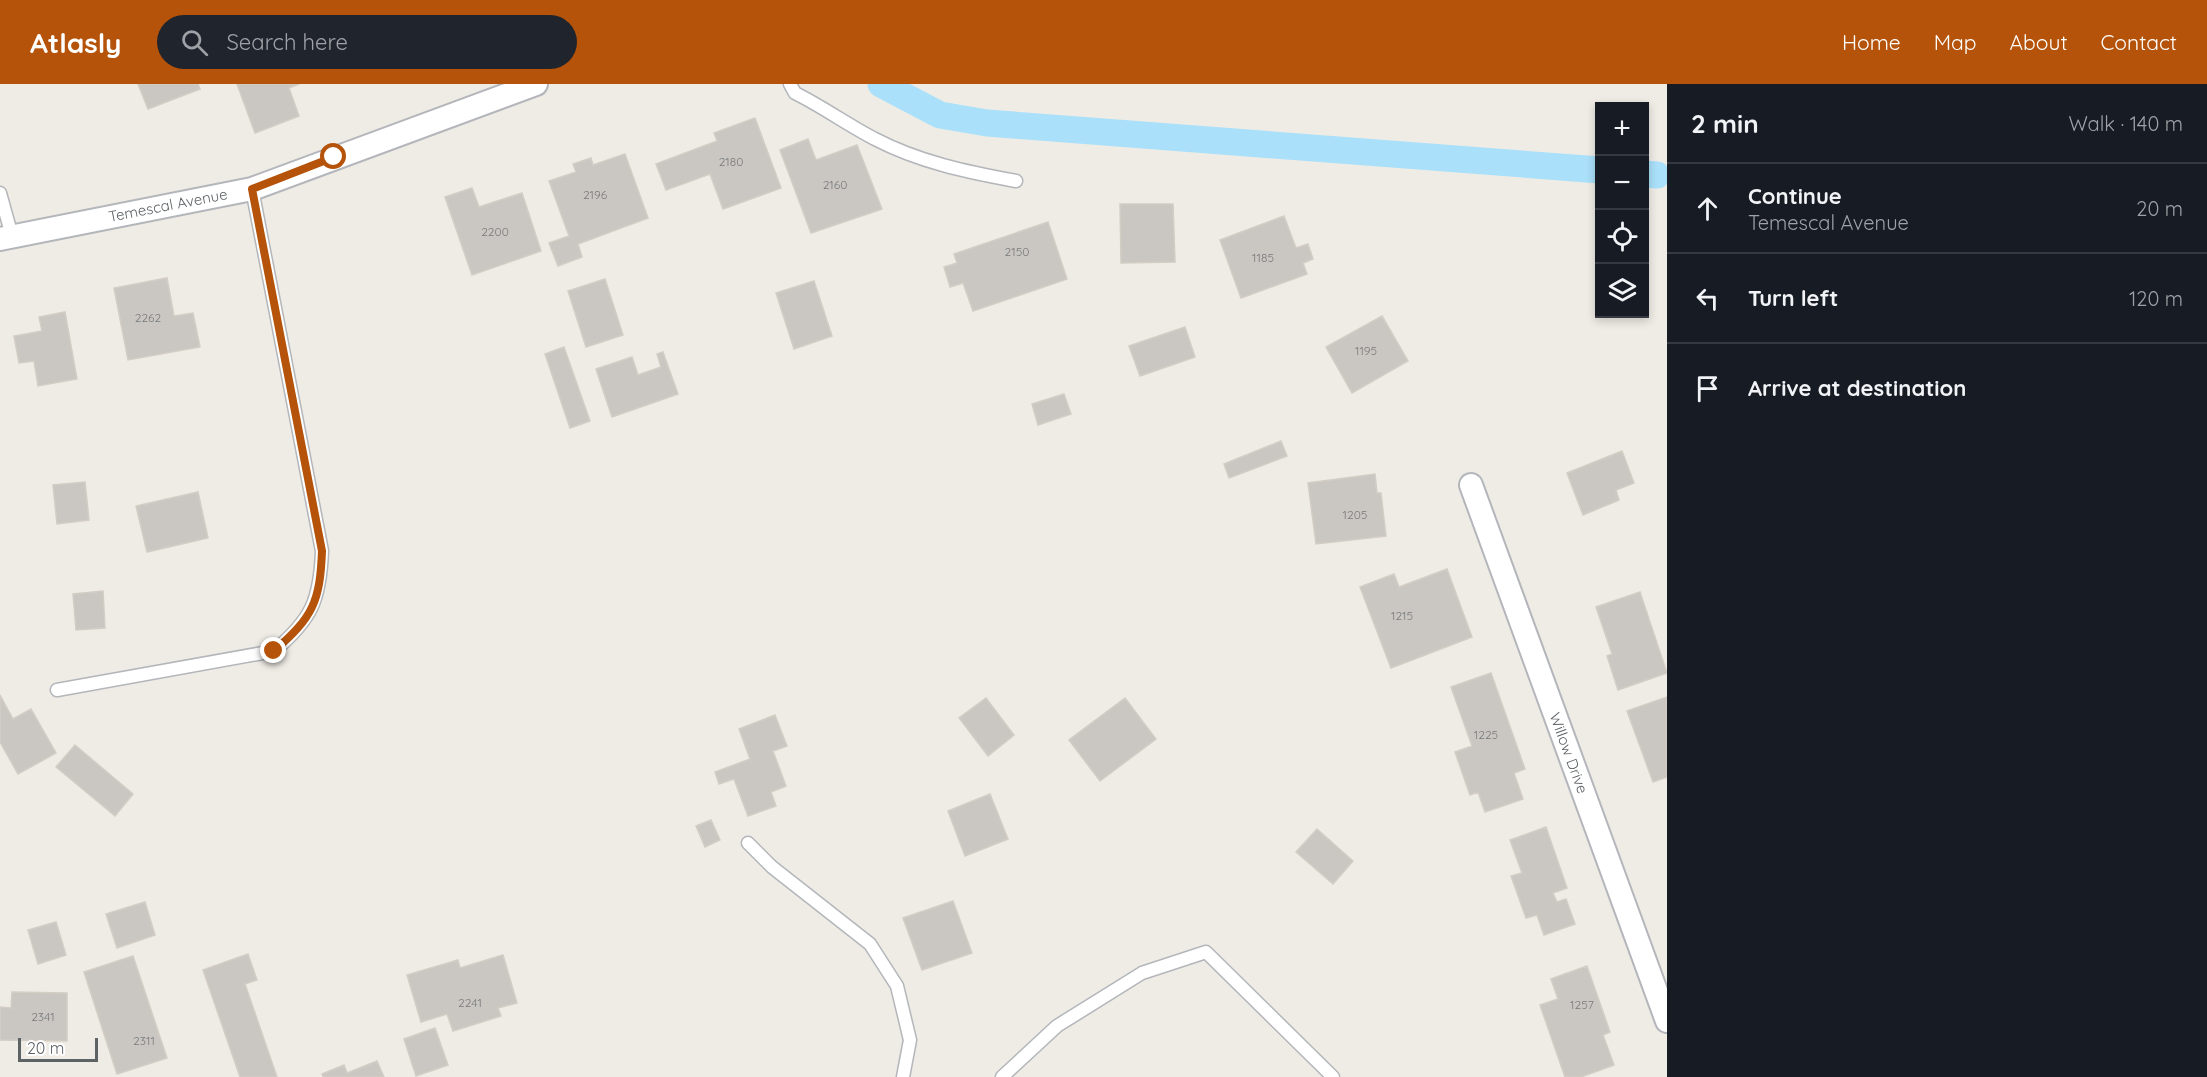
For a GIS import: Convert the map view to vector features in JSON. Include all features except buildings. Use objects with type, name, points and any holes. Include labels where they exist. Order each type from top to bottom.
[{"type":"street","name":"Temescal Avenue","points":[[6,237],[252,189],[536,84]]},
{"type":"street","name":"Willow Drive","points":[[1471,485],[1667,1022]]},
{"type":"lane","points":[[790,84],[795,93],[836,114],[874,139],[912,156],[956,170],[1016,181]]},
{"type":"lane","points":[[57,690],[274,651],[295,633],[311,612],[321,585],[322,551],[252,189]]},
{"type":"lane","points":[[0,193],[6,237]]},
{"type":"lane","points":[[748,843],[772,867],[870,944],[897,986],[900,997],[910,1040],[903,1077]]},
{"type":"lane","points":[[1002,1077],[1057,1026],[1142,972],[1206,952],[1333,1077]]},
{"type":"waterway","points":[[881,84],[940,115],[987,123],[1595,170]]},
{"type":"waterway","points":[[1649,174],[1657,175]]},
{"type":"route","points":[[274,651],[295,633],[311,612],[321,585],[322,551],[252,189],[334,157]]}]
